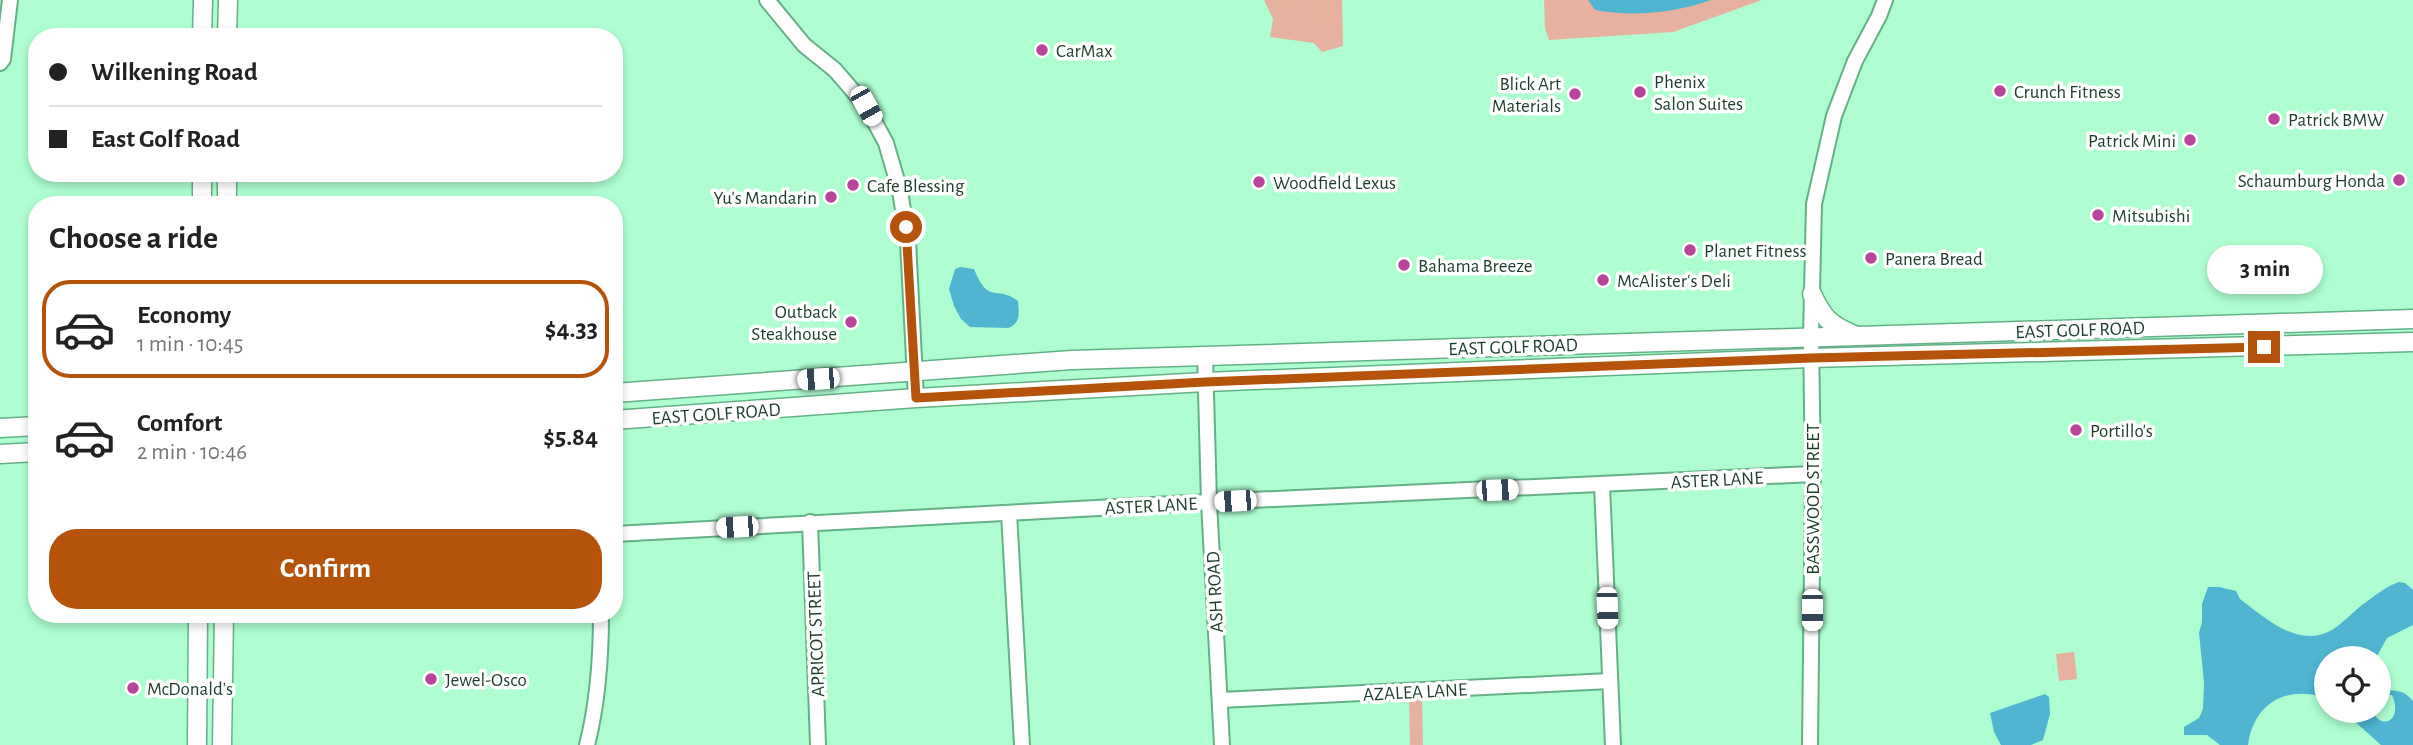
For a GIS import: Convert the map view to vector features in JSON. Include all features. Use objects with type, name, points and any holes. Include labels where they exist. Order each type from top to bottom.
[{"type":"main road","points":[[202,0],[202,28]]},
{"type":"main road","points":[[228,0],[228,28]]},
{"type":"main road","points":[[1812,294],[1822,314],[1829,321],[1837,328],[1857,336]]},
{"type":"main road","name":"EAST GOLF ROAD","points":[[623,392],[1073,360],[2413,319]]},
{"type":"main road","name":"EAST GOLF ROAD","points":[[623,419],[916,398],[1205,382],[1811,358],[2413,342]]},
{"type":"main road","points":[[0,428],[28,426]]},
{"type":"main road","points":[[0,454],[28,452]]},
{"type":"main road","points":[[197,745],[198,623]]},
{"type":"main road","points":[[222,745],[224,623]]},
{"type":"street","points":[[0,63],[3,59],[10,0]]},
{"type":"street","points":[[767,0],[804,45],[835,70],[866,106],[886,144],[900,191],[908,241],[916,398]]},
{"type":"street","name":"BASSWOOD STREET","points":[[1810,745],[1814,204],[1831,126],[1855,61],[1885,0]]},
{"type":"street","name":"ASH ROAD","points":[[1205,356],[1209,502],[1222,745]]},
{"type":"street","name":"ASTER LANE","points":[[623,533],[1209,502],[1813,474]]},
{"type":"street","points":[[1602,485],[1613,745]]},
{"type":"street","points":[[1009,513],[1022,745]]},
{"type":"street","name":"APRICOT STREET","points":[[810,523],[818,745]]},
{"type":"street","points":[[587,745],[592,727],[601,657],[601,623]]},
{"type":"street","name":"AZALEA LANE","points":[[1220,700],[1610,681]]},
{"type":"shaded area","points":[[1264,0],[1342,0],[1343,46],[1322,52],[1314,43],[1270,37],[1273,19]]},
{"type":"shaded area","points":[[1544,0],[1762,0],[1673,32],[1549,40],[1545,28]]},
{"type":"shaded area","points":[[2074,652],[2077,679],[2059,681],[2056,654]]},
{"type":"shaded area","points":[[1422,695],[1423,745],[1410,745],[1409,696]]},
{"type":"water","points":[[1588,0],[1711,0],[1683,8],[1638,13],[1595,10]]},
{"type":"water","points":[[955,269],[974,269],[989,291],[1010,296],[1018,301],[1019,310],[1015,323],[1008,328],[970,327],[961,319],[949,289]]},
{"type":"water","points":[[2399,582],[2405,583],[2413,590],[2413,625],[2387,638],[2383,646],[2314,646],[2314,696],[2298,694],[2274,701],[2257,718],[2248,745],[2220,745],[2207,735],[2184,735],[2184,727],[2199,718],[2203,709],[2204,682],[2199,633],[2202,604],[2208,587],[2236,591],[2240,599],[2272,623],[2295,634],[2307,636],[2332,630],[2388,587]]},
{"type":"water","points":[[2391,690],[2403,693],[2413,701],[2413,745],[2381,745],[2356,723],[2391,723],[2395,711]]},
{"type":"water","points":[[2045,694],[2049,697],[2050,714],[2043,740],[2031,745],[2001,745],[1994,732],[1990,713]]},
{"type":"place","name":"CarMax","points":[[1042,50]]},
{"type":"place","name":"Crunch Fitness","points":[[2000,91]]},
{"type":"place","name":"Phenix Salon Suites","points":[[1640,92]]},
{"type":"place","name":"Blick Art Materials","points":[[1575,94]]},
{"type":"place","name":"Patrick BMW","points":[[2274,119]]},
{"type":"place","name":"Patrick Mini","points":[[2190,140]]},
{"type":"place","name":"Schaumburg Honda","points":[[2399,180]]},
{"type":"place","name":"Woodfield Lexus","points":[[1259,182]]},
{"type":"place","name":"Cafe Blessing","points":[[853,185]]},
{"type":"place","name":"Yu's Mandarin","points":[[831,197]]},
{"type":"place","name":"Mitsubishi","points":[[2098,215]]},
{"type":"place","name":"Planet Fitness","points":[[1690,250]]},
{"type":"place","name":"Panera Bread","points":[[1871,258]]},
{"type":"place","name":"Bahama Breeze","points":[[1404,265]]},
{"type":"place","name":"McAlister's Deli","points":[[1603,280]]},
{"type":"place","name":"Outback Steakhouse","points":[[851,322]]},
{"type":"place","name":"Portillo's","points":[[2076,430]]},
{"type":"place","name":"Jewel-Osco","points":[[431,679]]},
{"type":"place","name":"McDonald's","points":[[133,688]]},
{"type":"route","points":[[906,227],[916,398],[1205,382],[1811,358],[2264,347]]}]
